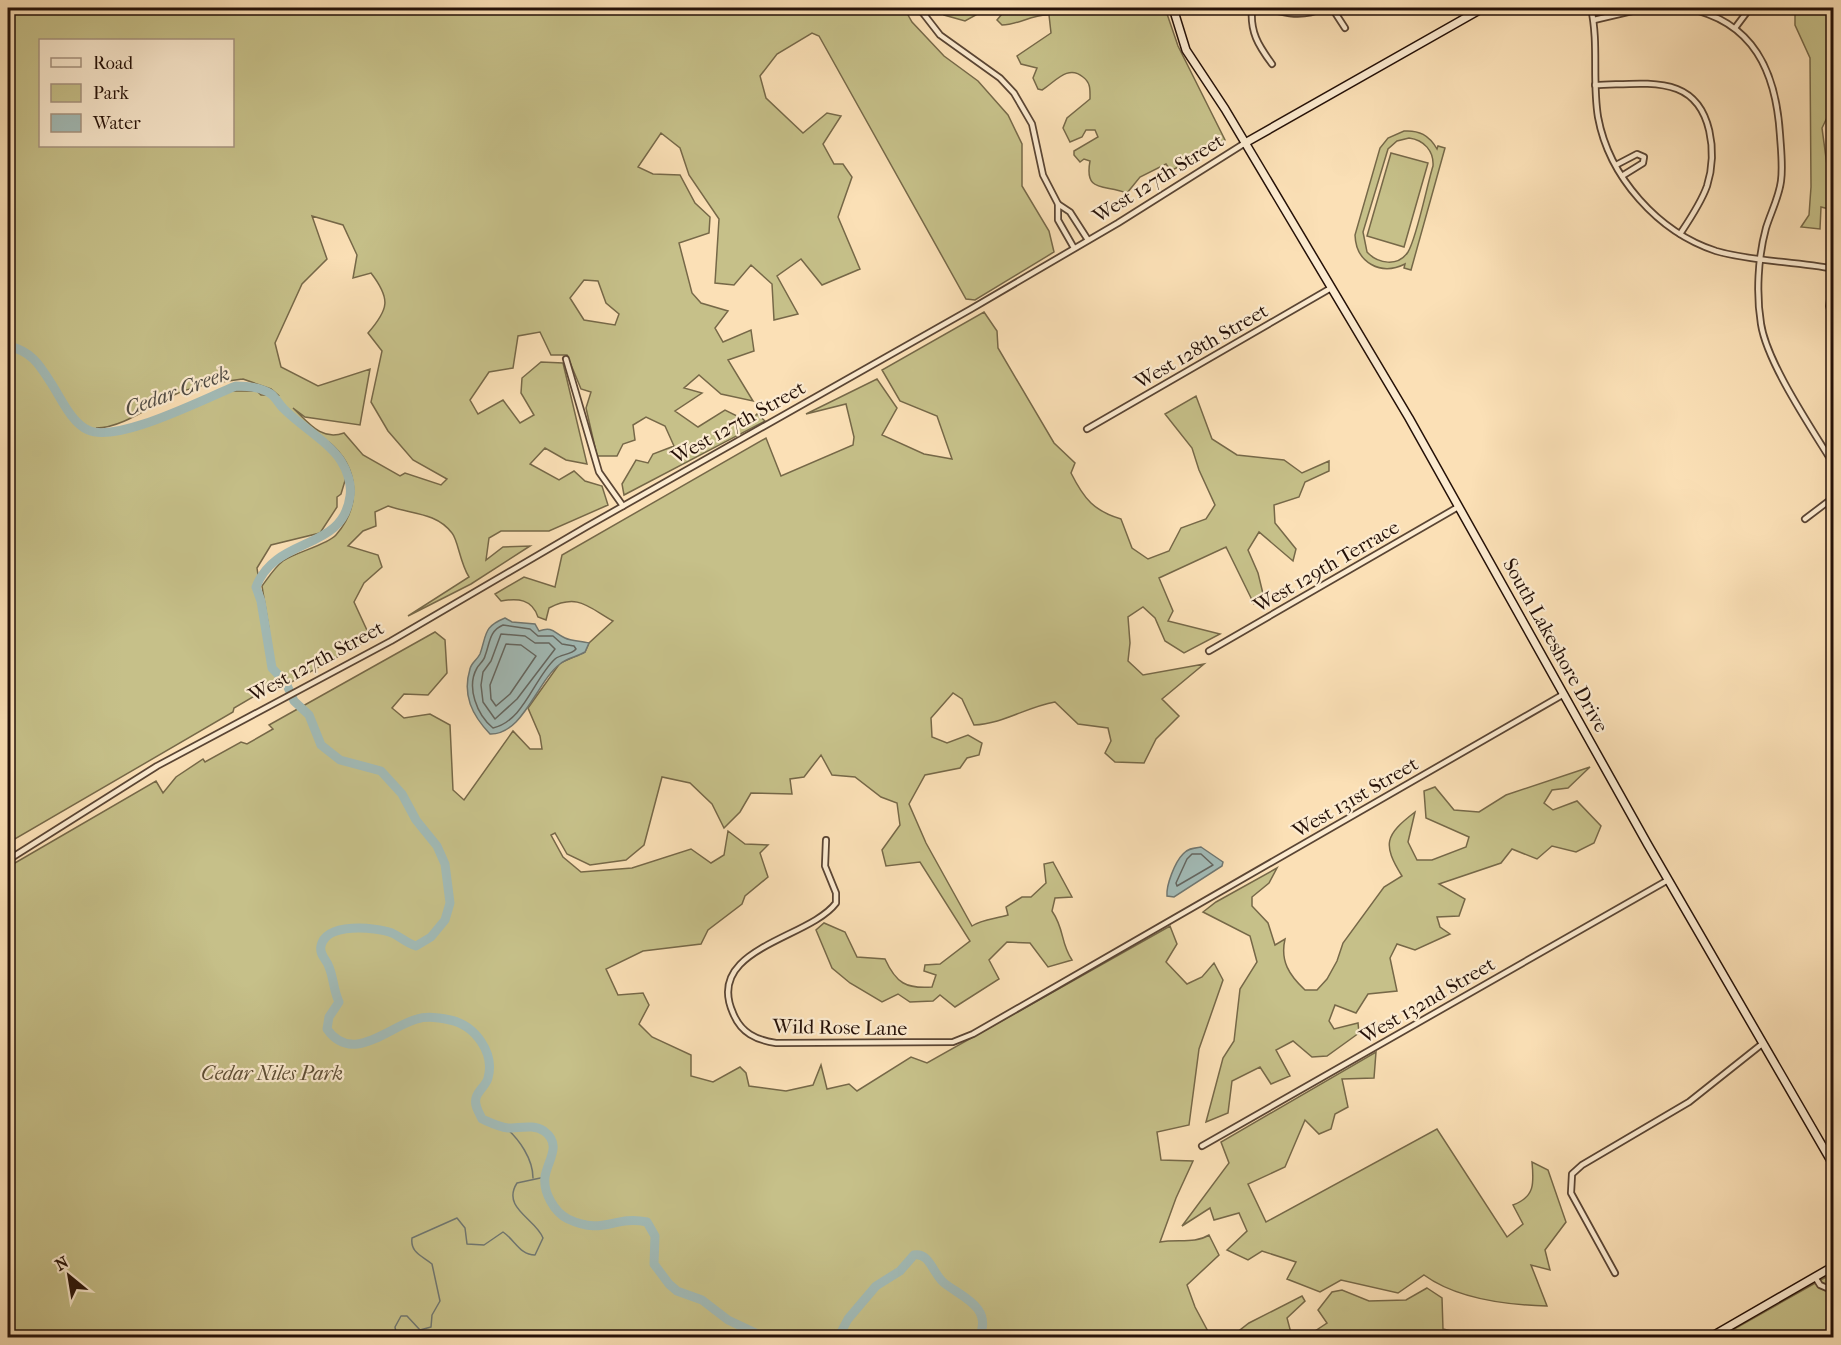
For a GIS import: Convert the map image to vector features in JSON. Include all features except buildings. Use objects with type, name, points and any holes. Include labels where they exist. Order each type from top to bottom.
[{"type":"street","points":[[919,8],[940,35],[1000,78],[1014,93],[1032,124],[1043,175],[1058,204],[1058,220],[1074,248]]},
{"type":"street","name":"South Lakeshore Drive","points":[[1173,8],[1186,50],[1245,143],[1458,507],[1833,1166]]},
{"type":"street","points":[[1252,8],[1251,24],[1254,39],[1272,64]]},
{"type":"street","points":[[1264,8],[1289,14],[1314,12],[1323,8]]},
{"type":"street","points":[[1332,8],[1345,28]]},
{"type":"street","name":"West 127th Street","points":[[8,860],[158,766],[273,702],[391,641],[623,506],[870,367],[1088,240],[1245,143],[1483,8]]},
{"type":"street","points":[[1591,8],[1596,46],[1595,85],[1601,127],[1622,177],[1646,207],[1680,234],[1718,251],[1833,269]]},
{"type":"street","points":[[1594,20],[1645,8]]},
{"type":"street","points":[[1686,8],[1711,15],[1735,28],[1764,64],[1774,86],[1779,111],[1781,181],[1761,258],[1760,311],[1764,339],[1833,465]]},
{"type":"street","points":[[1735,28],[1750,8]]},
{"type":"street","points":[[1595,85],[1667,87],[1684,93],[1703,112],[1710,138],[1710,172],[1703,194],[1680,234]]},
{"type":"street","points":[[1616,165],[1636,154],[1644,157],[1643,163],[1622,177]]},
{"type":"street","points":[[1058,204],[1070,212],[1088,240]]},
{"type":"street","points":[[1833,274],[1828,306],[1833,324]]},
{"type":"street","name":"West 128th Street","points":[[1087,429],[1331,288]]},
{"type":"street","points":[[566,359],[599,472],[623,506]]},
{"type":"street","points":[[1805,519],[1833,496]]},
{"type":"street","name":"West 129th Terrace","points":[[1209,651],[1458,507]]},
{"type":"street","name":"West 131st Street","points":[[1160,926],[1564,694]]},
{"type":"street","name":"Wild Rose Lane","points":[[826,840],[825,866],[836,893],[836,903],[822,915],[750,956],[736,969],[730,982],[728,993],[732,1012],[742,1029],[756,1038],[776,1043],[953,1042],[973,1034],[1160,926]]},
{"type":"street","name":"West 132nd Street","points":[[1202,1146],[1668,879]]},
{"type":"street","points":[[1615,1273],[1574,1200],[1570,1179],[1582,1165],[1689,1102],[1762,1044]]},
{"type":"street","points":[[1709,1338],[1833,1266]]},
{"type":"street","points":[[1815,1277],[1820,1285],[1833,1291]]},
{"type":"green space","points":[[8,8],[904,8],[912,22],[944,56],[978,81],[1008,115],[1022,144],[1022,186],[1049,231],[1054,252],[975,300],[966,299],[819,36],[812,33],[777,54],[760,76],[766,98],[803,133],[827,113],[841,116],[823,144],[834,164],[843,164],[852,177],[838,217],[860,269],[822,285],[801,259],[777,276],[798,314],[774,320],[772,284],[751,265],[734,285],[715,283],[719,219],[689,175],[680,148],[661,133],[638,167],[653,174],[680,175],[695,203],[710,217],[709,233],[679,243],[692,293],[701,303],[728,311],[715,328],[723,342],[751,330],[754,351],[728,360],[753,401],[721,394],[699,375],[684,388],[702,393],[675,411],[698,427],[725,410],[749,422],[757,414],[765,421],[624,495],[622,484],[636,460],[648,463],[653,454],[674,446],[665,426],[646,417],[633,425],[635,440],[623,444],[617,456],[597,456],[586,408],[591,392],[581,389],[567,355],[551,355],[540,332],[518,336],[513,368],[489,372],[470,400],[478,414],[503,400],[520,423],[534,415],[521,393],[522,378],[541,362],[563,363],[587,464],[566,460],[545,448],[530,464],[559,480],[574,471],[585,481],[602,486],[608,505],[549,531],[501,531],[489,538],[486,560],[503,547],[530,546],[471,584],[408,616],[469,577],[454,536],[446,526],[431,517],[388,506],[375,512],[376,526],[363,531],[348,546],[378,555],[382,567],[364,583],[354,602],[371,639],[273,692],[265,690],[234,708],[233,712],[8,843]],"holes":[[[312,216],[343,225],[357,255],[353,278],[371,273],[382,290],[385,304],[380,317],[368,333],[382,351],[371,402],[388,431],[413,460],[447,479],[441,485],[405,473],[400,476],[363,455],[344,433],[336,435],[322,433],[293,408],[305,417],[360,425],[370,369],[318,386],[281,367],[275,343],[302,284],[327,259]],[[584,280],[598,281],[606,303],[619,314],[615,325],[584,320],[570,298]],[[243,379],[271,389],[278,395],[261,395],[257,391],[230,391],[166,419],[115,434],[96,428],[126,420],[199,386]],[[329,442],[339,452],[351,475],[354,487],[350,511],[332,539],[283,561],[262,586],[269,629],[266,632],[257,568],[271,545],[320,533],[337,507],[337,497],[341,494],[347,474]]]},
{"type":"green space","points":[[938,8],[982,8],[976,15],[965,21],[944,15]]},
{"type":"green space","points":[[1007,8],[1165,8],[1178,46],[1225,140],[1171,171],[1166,164],[1140,177],[1127,193],[1093,183],[1089,171],[1090,161],[1084,159],[1080,162],[1074,155],[1074,151],[1098,137],[1095,130],[1086,130],[1082,137],[1070,142],[1063,128],[1067,118],[1090,99],[1090,87],[1083,77],[1072,72],[1042,90],[1038,89],[1033,78],[1037,68],[1021,64],[1017,56],[1051,33],[1049,15],[1002,25],[997,20]]},
{"type":"green space","points":[[1795,8],[1833,8],[1833,105],[1822,128],[1833,210],[1821,207],[1820,229],[1801,227],[1809,215],[1811,187],[1810,58],[1795,25]]},
{"type":"green space","points":[[1404,131],[1414,131],[1431,140],[1437,149],[1438,146],[1445,148],[1411,270],[1404,268],[1405,264],[1387,268],[1371,264],[1365,260],[1356,245],[1355,235],[1380,148],[1388,138]],"holes":[[[1414,139],[1430,151],[1433,166],[1408,252],[1394,262],[1382,261],[1367,252],[1363,232],[1388,149],[1397,141]]]},
{"type":"green space","points":[[1391,153],[1428,163],[1404,247],[1367,236]]},
{"type":"green space","name":"Cedar Niles Park","points":[[984,312],[997,331],[998,348],[1054,443],[1075,463],[1071,473],[1080,490],[1097,508],[1121,519],[1132,548],[1148,559],[1169,551],[1181,528],[1206,519],[1215,505],[1192,448],[1165,414],[1196,396],[1212,439],[1237,455],[1284,460],[1302,473],[1329,461],[1329,471],[1305,482],[1299,497],[1274,505],[1275,523],[1296,549],[1293,561],[1259,532],[1248,550],[1258,573],[1265,602],[1254,604],[1226,547],[1159,578],[1173,611],[1168,621],[1220,634],[1184,653],[1165,641],[1155,618],[1143,607],[1128,617],[1130,643],[1128,661],[1143,675],[1204,664],[1162,699],[1179,716],[1156,739],[1144,763],[1115,762],[1105,753],[1111,741],[1108,728],[1078,724],[1055,702],[995,722],[974,725],[962,699],[953,693],[931,718],[932,737],[947,743],[968,735],[982,743],[979,755],[967,758],[960,768],[925,775],[909,804],[926,843],[972,926],[984,920],[1008,915],[1006,907],[1022,897],[1031,897],[1046,883],[1044,864],[1053,862],[1072,897],[1055,898],[1052,911],[1072,960],[1048,967],[1030,943],[1007,942],[989,960],[999,979],[955,1007],[940,995],[933,1001],[910,1002],[898,994],[882,1002],[850,983],[832,968],[816,930],[824,923],[845,932],[857,957],[885,959],[898,979],[915,987],[932,987],[936,975],[924,971],[925,965],[940,964],[970,941],[920,862],[886,866],[882,850],[900,825],[897,803],[881,797],[855,777],[832,775],[821,755],[804,777],[790,779],[792,794],[751,793],[740,812],[724,828],[712,804],[690,783],[662,777],[644,845],[626,860],[590,865],[567,854],[555,833],[551,835],[563,857],[581,872],[632,868],[691,849],[711,863],[724,855],[728,831],[745,844],[768,845],[760,853],[768,877],[745,896],[742,904],[708,930],[701,944],[643,951],[606,969],[618,995],[643,993],[649,1005],[639,1024],[652,1037],[691,1055],[691,1076],[713,1082],[740,1067],[746,1073],[749,1086],[786,1091],[813,1085],[821,1065],[827,1089],[849,1084],[857,1091],[911,1057],[927,1063],[1170,926],[1177,944],[1166,962],[1187,984],[1202,977],[1214,963],[1223,980],[1199,1049],[1189,1125],[1157,1132],[1161,1160],[1193,1161],[1160,1242],[1192,1240],[1209,1235],[1219,1255],[1187,1285],[1195,1307],[1211,1337],[8,1337],[8,867],[156,781],[163,793],[176,777],[203,759],[205,762],[241,742],[247,744],[273,729],[269,725],[435,632],[445,640],[447,673],[428,695],[404,694],[392,708],[404,718],[430,714],[450,725],[453,790],[464,800],[513,731],[530,749],[542,749],[540,736],[528,708],[560,663],[585,652],[589,643],[613,621],[575,602],[549,608],[546,620],[538,617],[528,603],[519,600],[501,601],[495,594],[524,577],[555,587],[562,555],[766,438],[781,476],[853,445],[854,437],[846,404],[806,414],[877,379],[897,408],[882,435],[924,454],[952,459],[937,416],[900,401],[882,370]]},
{"type":"green space","points":[[1590,767],[1568,788],[1552,790],[1544,803],[1553,810],[1577,801],[1601,826],[1594,843],[1576,852],[1552,846],[1537,859],[1512,849],[1501,863],[1439,884],[1465,899],[1459,916],[1437,917],[1440,927],[1450,934],[1415,950],[1397,944],[1390,958],[1397,991],[1368,994],[1356,1013],[1335,1005],[1329,1021],[1334,1029],[1358,1023],[1359,1033],[1327,1056],[1312,1057],[1293,1041],[1276,1050],[1290,1076],[1271,1084],[1260,1067],[1232,1081],[1228,1113],[1206,1122],[1223,1058],[1234,1041],[1240,989],[1257,962],[1250,936],[1203,912],[1216,902],[1277,868],[1269,883],[1252,897],[1252,906],[1268,923],[1275,945],[1285,939],[1285,961],[1294,979],[1305,990],[1317,990],[1327,979],[1337,961],[1343,943],[1384,887],[1402,876],[1389,848],[1392,834],[1405,820],[1415,812],[1408,842],[1417,860],[1432,860],[1466,847],[1469,837],[1426,818],[1424,791],[1435,787],[1454,810],[1479,812],[1506,795]]},
{"type":"green space","points":[[1376,1052],[1374,1078],[1342,1079],[1348,1107],[1335,1114],[1331,1129],[1319,1134],[1305,1120],[1285,1167],[1248,1184],[1266,1222],[1437,1129],[1507,1237],[1523,1224],[1513,1205],[1526,1198],[1529,1193],[1533,1183],[1532,1162],[1548,1170],[1566,1222],[1545,1250],[1550,1270],[1531,1265],[1547,1306],[1499,1302],[1467,1295],[1424,1275],[1398,1293],[1341,1280],[1320,1292],[1287,1279],[1296,1262],[1262,1251],[1248,1260],[1227,1250],[1247,1231],[1239,1213],[1214,1220],[1210,1208],[1182,1226],[1229,1163],[1221,1142]]},
{"type":"green space","points":[[1833,1273],[1833,1337],[1720,1337]]},
{"type":"green space","points":[[1427,1288],[1442,1298],[1443,1329],[1478,1337],[1306,1337],[1327,1323],[1318,1310],[1332,1292],[1342,1290],[1369,1301],[1406,1300]]},
{"type":"green space","points":[[1302,1296],[1305,1301],[1287,1318],[1291,1333],[1304,1337],[1231,1337],[1249,1323]]},
{"type":"water","points":[[505,618],[512,622],[535,624],[539,631],[550,630],[567,639],[589,643],[585,652],[562,662],[552,672],[521,717],[512,726],[502,732],[490,734],[470,704],[468,678],[489,628]]},
{"type":"water","points":[[1201,847],[1223,862],[1222,866],[1174,897],[1167,896],[1174,868],[1180,858],[1187,851]]},
{"type":"waterway","name":"Cedar Creek","points":[[8,346],[23,351],[34,359],[71,416],[88,430],[101,433],[119,431],[161,418],[236,386],[250,387],[271,394],[290,414],[336,454],[350,482],[350,496],[345,514],[335,527],[322,536],[278,559],[265,570],[256,587],[261,601],[272,668],[286,683],[294,701],[309,715],[321,745],[340,760],[381,771],[402,794],[416,820],[437,846],[445,864],[450,903],[445,920],[431,937],[416,946],[392,933],[363,928],[341,930],[325,938],[321,952],[331,971],[339,1002],[329,1017],[327,1029],[337,1039],[348,1044],[359,1044],[421,1018],[450,1020],[467,1028],[481,1042],[489,1059],[488,1078],[477,1095],[477,1109],[482,1119],[495,1125],[508,1128],[536,1128],[550,1136],[553,1147],[545,1183],[548,1195],[558,1212],[568,1219],[591,1226],[625,1221],[647,1222],[655,1236],[654,1264],[669,1284],[677,1291],[702,1300],[728,1320],[766,1338]]},
{"type":"waterway","points":[[506,1128],[524,1150],[531,1164],[533,1178]]},
{"type":"waterway","points":[[397,1338],[395,1327],[401,1316],[407,1316],[420,1330],[431,1327],[432,1315],[440,1301],[432,1264],[415,1251],[412,1238],[457,1218],[465,1228],[467,1244],[484,1245],[503,1232],[525,1253],[535,1255],[543,1238],[516,1206],[513,1192],[517,1183],[545,1177]]},
{"type":"waterway","name":"Cedar Creek","points":[[838,1338],[848,1319],[876,1286],[900,1271],[914,1255],[927,1260],[943,1282],[973,1303],[982,1318],[979,1338]]}]
